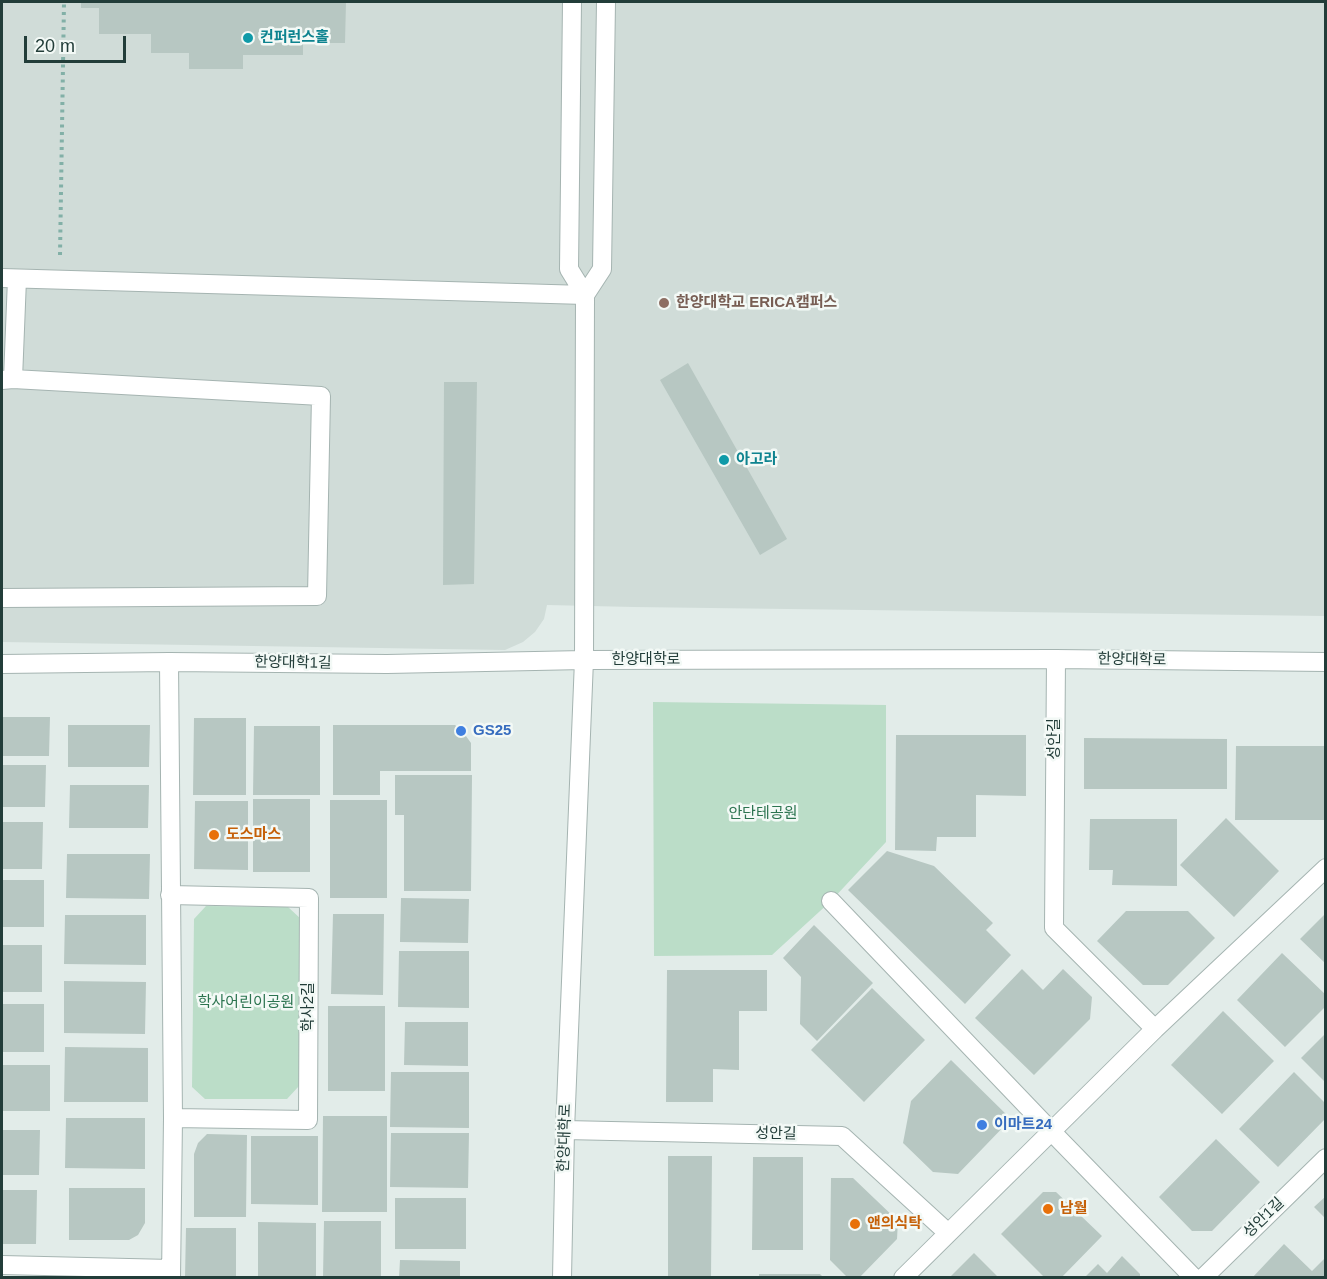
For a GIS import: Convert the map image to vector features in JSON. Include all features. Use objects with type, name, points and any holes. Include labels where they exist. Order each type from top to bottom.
[{"type":"street","points":[[572,2],[569,269],[585,295],[584,660]]},
{"type":"street","points":[[585,295],[602,269],[606,2]]},
{"type":"street","points":[[2,598],[317,596],[321,396],[7,379],[9,279],[585,295]]},
{"type":"street","name":"한양대학로","points":[[562,1278],[565,1130],[584,660],[1056,659],[1326,662]]},
{"type":"street","name":"성안길","points":[[1056,659],[1054,928],[1155,1029]]},
{"type":"street","name":"한양대학1길","points":[[2,664],[169,662],[387,664],[584,660]]},
{"type":"street","points":[[2,1265],[171,1273],[173,1118],[169,662]]},
{"type":"street","points":[[903,1278],[1155,1029],[1326,868]]},
{"type":"street","name":"학사2길","points":[[170,895],[309,898],[308,1120],[173,1118]]},
{"type":"street","points":[[831,901],[1194,1278]]},
{"type":"street","name":"성안길","points":[[565,1130],[842,1136],[948,1233]]},
{"type":"street","name":"성안1길","points":[[1203,1278],[1326,1158]]},
{"type":"path","points":[[60,279],[64,2]]},
{"type":"shaded area","name":"한양대학교 ERICA캠퍼스","points":[[2,2],[1325,2],[1325,616],[547,605],[544,619],[535,632],[523,642],[505,650],[2,642]]},
{"type":"green space","name":"안단테공원","points":[[653,702],[886,705],[886,842],[831,901],[772,955],[654,956]]},
{"type":"green space","name":"학사어린이공원","points":[[206,906],[288,907],[301,919],[299,1086],[287,1099],[205,1099],[192,1087],[194,919]]},
{"type":"building","name":"컨퍼런스홀","points":[[81,2],[346,2],[345,43],[303,43],[303,55],[243,55],[243,69],[189,69],[189,53],[151,53],[151,34],[99,34],[99,8],[81,8]]},
{"type":"building","name":"아고라","points":[[688,363],[787,539],[760,555],[660,380]]},
{"type":"building","points":[[444,382],[477,382],[474,584],[443,585]]},
{"type":"building","points":[[2,717],[50,717],[49,756],[2,756]]},
{"type":"building","points":[[194,718],[246,718],[246,795],[193,795]]},
{"type":"building","points":[[68,725],[150,725],[149,767],[68,767]]},
{"type":"building","points":[[333,725],[455,725],[471,743],[471,771],[380,771],[380,795],[333,795]]},
{"type":"building","points":[[254,726],[320,726],[320,795],[253,795]]},
{"type":"building","points":[[896,735],[1026,735],[1026,796],[976,795],[976,837],[937,837],[936,851],[895,850]]},
{"type":"building","points":[[1084,738],[1227,739],[1227,789],[1084,789]]},
{"type":"building","points":[[1236,746],[1326,746],[1326,820],[1235,820]]},
{"type":"building","points":[[2,765],[46,765],[45,807],[2,807]]},
{"type":"building","points":[[395,775],[472,775],[471,891],[404,891],[404,815],[395,815]]},
{"type":"building","points":[[70,785],[149,785],[148,828],[69,828]]},
{"type":"building","points":[[253,799],[310,799],[310,872],[253,872]]},
{"type":"building","points":[[330,800],[387,800],[387,898],[330,898]]},
{"type":"building","points":[[195,801],[248,801],[248,870],[194,869]]},
{"type":"building","points":[[1226,818],[1279,871],[1234,917],[1180,865]]},
{"type":"building","points":[[1090,819],[1177,819],[1177,886],[1112,885],[1113,870],[1089,870]]},
{"type":"building","points":[[2,822],[43,822],[42,869],[2,869]]},
{"type":"building","points":[[887,851],[934,866],[993,923],[986,930],[1011,955],[965,1004],[848,890]]},
{"type":"building","points":[[67,854],[150,854],[149,899],[66,898]]},
{"type":"building","points":[[2,880],[44,880],[44,927],[2,927]]},
{"type":"building","points":[[401,898],[469,899],[468,943],[400,942]]},
{"type":"building","points":[[1126,911],[1188,911],[1215,938],[1168,985],[1143,985],[1097,941]]},
{"type":"building","points":[[1326,913],[1326,964],[1300,939]]},
{"type":"building","points":[[333,914],[384,914],[383,995],[331,994]]},
{"type":"building","points":[[65,915],[146,915],[146,965],[64,964]]},
{"type":"building","points":[[814,925],[873,983],[817,1041],[800,1024],[801,977],[783,958]]},
{"type":"building","points":[[2,945],[42,945],[42,992],[2,992]]},
{"type":"building","points":[[399,951],[469,951],[469,1008],[398,1007]]},
{"type":"building","points":[[1282,953],[1326,995],[1326,1006],[1285,1047],[1237,1000]]},
{"type":"building","points":[[1022,969],[1043,990],[1063,969],[1092,997],[1090,1019],[1034,1075],[975,1018]]},
{"type":"building","points":[[667,970],[767,970],[767,1011],[739,1011],[739,1070],[713,1069],[713,1102],[666,1102]]},
{"type":"building","points":[[64,981],[146,982],[145,1034],[64,1033]]},
{"type":"building","points":[[872,988],[925,1040],[864,1102],[811,1050]]},
{"type":"building","points":[[2,1004],[44,1004],[44,1052],[2,1052]]},
{"type":"building","points":[[328,1006],[385,1006],[385,1091],[328,1091]]},
{"type":"building","points":[[1223,1011],[1274,1061],[1222,1114],[1171,1065]]},
{"type":"building","points":[[405,1022],[468,1022],[468,1066],[404,1065]]},
{"type":"building","points":[[1326,1033],[1326,1083],[1301,1058]]},
{"type":"building","points":[[65,1047],[148,1048],[148,1102],[64,1102]]},
{"type":"building","points":[[951,1060],[1011,1119],[958,1174],[933,1172],[903,1143],[911,1101]]},
{"type":"building","points":[[2,1065],[50,1065],[50,1111],[2,1111]]},
{"type":"building","points":[[391,1072],[469,1072],[469,1128],[390,1127]]},
{"type":"building","points":[[1294,1072],[1326,1104],[1326,1118],[1278,1167],[1239,1129]]},
{"type":"building","points":[[323,1116],[387,1116],[387,1212],[322,1212]]},
{"type":"building","points":[[66,1118],[145,1118],[145,1169],[65,1168]]},
{"type":"building","points":[[2,1130],[40,1130],[39,1175],[2,1175]]},
{"type":"building","points":[[391,1133],[469,1133],[468,1188],[390,1187]]},
{"type":"building","points":[[207,1134],[247,1135],[246,1217],[194,1217],[194,1154],[198,1143]]},
{"type":"building","points":[[251,1136],[318,1136],[318,1205],[251,1204]]},
{"type":"building","points":[[1216,1139],[1260,1182],[1212,1231],[1192,1231],[1159,1197]]},
{"type":"building","points":[[668,1156],[712,1156],[711,1278],[668,1278]]},
{"type":"building","points":[[753,1157],[803,1157],[803,1250],[752,1250]]},
{"type":"building","points":[[831,1178],[853,1178],[898,1221],[897,1239],[859,1278],[848,1278],[830,1260]]},
{"type":"building","points":[[69,1188],[145,1188],[145,1223],[138,1235],[129,1240],[69,1240]]},
{"type":"building","points":[[2,1190],[37,1190],[36,1244],[2,1244]]},
{"type":"building","points":[[1043,1192],[1056,1192],[1102,1236],[1061,1278],[1045,1278],[1001,1234]]},
{"type":"building","points":[[1326,1196],[1326,1219],[1314,1207]]},
{"type":"building","points":[[395,1198],[466,1198],[466,1249],[395,1249]]},
{"type":"building","points":[[324,1221],[381,1221],[381,1278],[323,1278]]},
{"type":"building","points":[[258,1222],[316,1223],[316,1278],[258,1278]]},
{"type":"building","points":[[186,1228],[236,1228],[236,1278],[185,1278]]},
{"type":"building","points":[[1284,1244],[1312,1271],[1326,1257],[1326,1278],[1252,1278]]},
{"type":"building","points":[[974,1253],[999,1278],[949,1278]]},
{"type":"building","points":[[1122,1256],[1140,1274],[1140,1278],[1084,1278],[1098,1264],[1107,1273]]},
{"type":"building","points":[[400,1260],[460,1261],[460,1278],[399,1278]]},
{"type":"building","points":[[759,1274],[820,1274],[824,1278],[759,1278]]},
{"type":"place","name":"컨퍼런스홀","points":[[248,38]]},
{"type":"place","name":"한양대학교 ERICA캠퍼스","points":[[664,303]]},
{"type":"place","name":"아고라","points":[[724,460]]},
{"type":"place","name":"GS25","points":[[461,731]]},
{"type":"place","name":"도스마스","points":[[214,835]]},
{"type":"place","name":"이마트24","points":[[982,1125]]},
{"type":"place","name":"남월","points":[[1048,1209]]},
{"type":"place","name":"앤의식탁","points":[[855,1224]]}]
